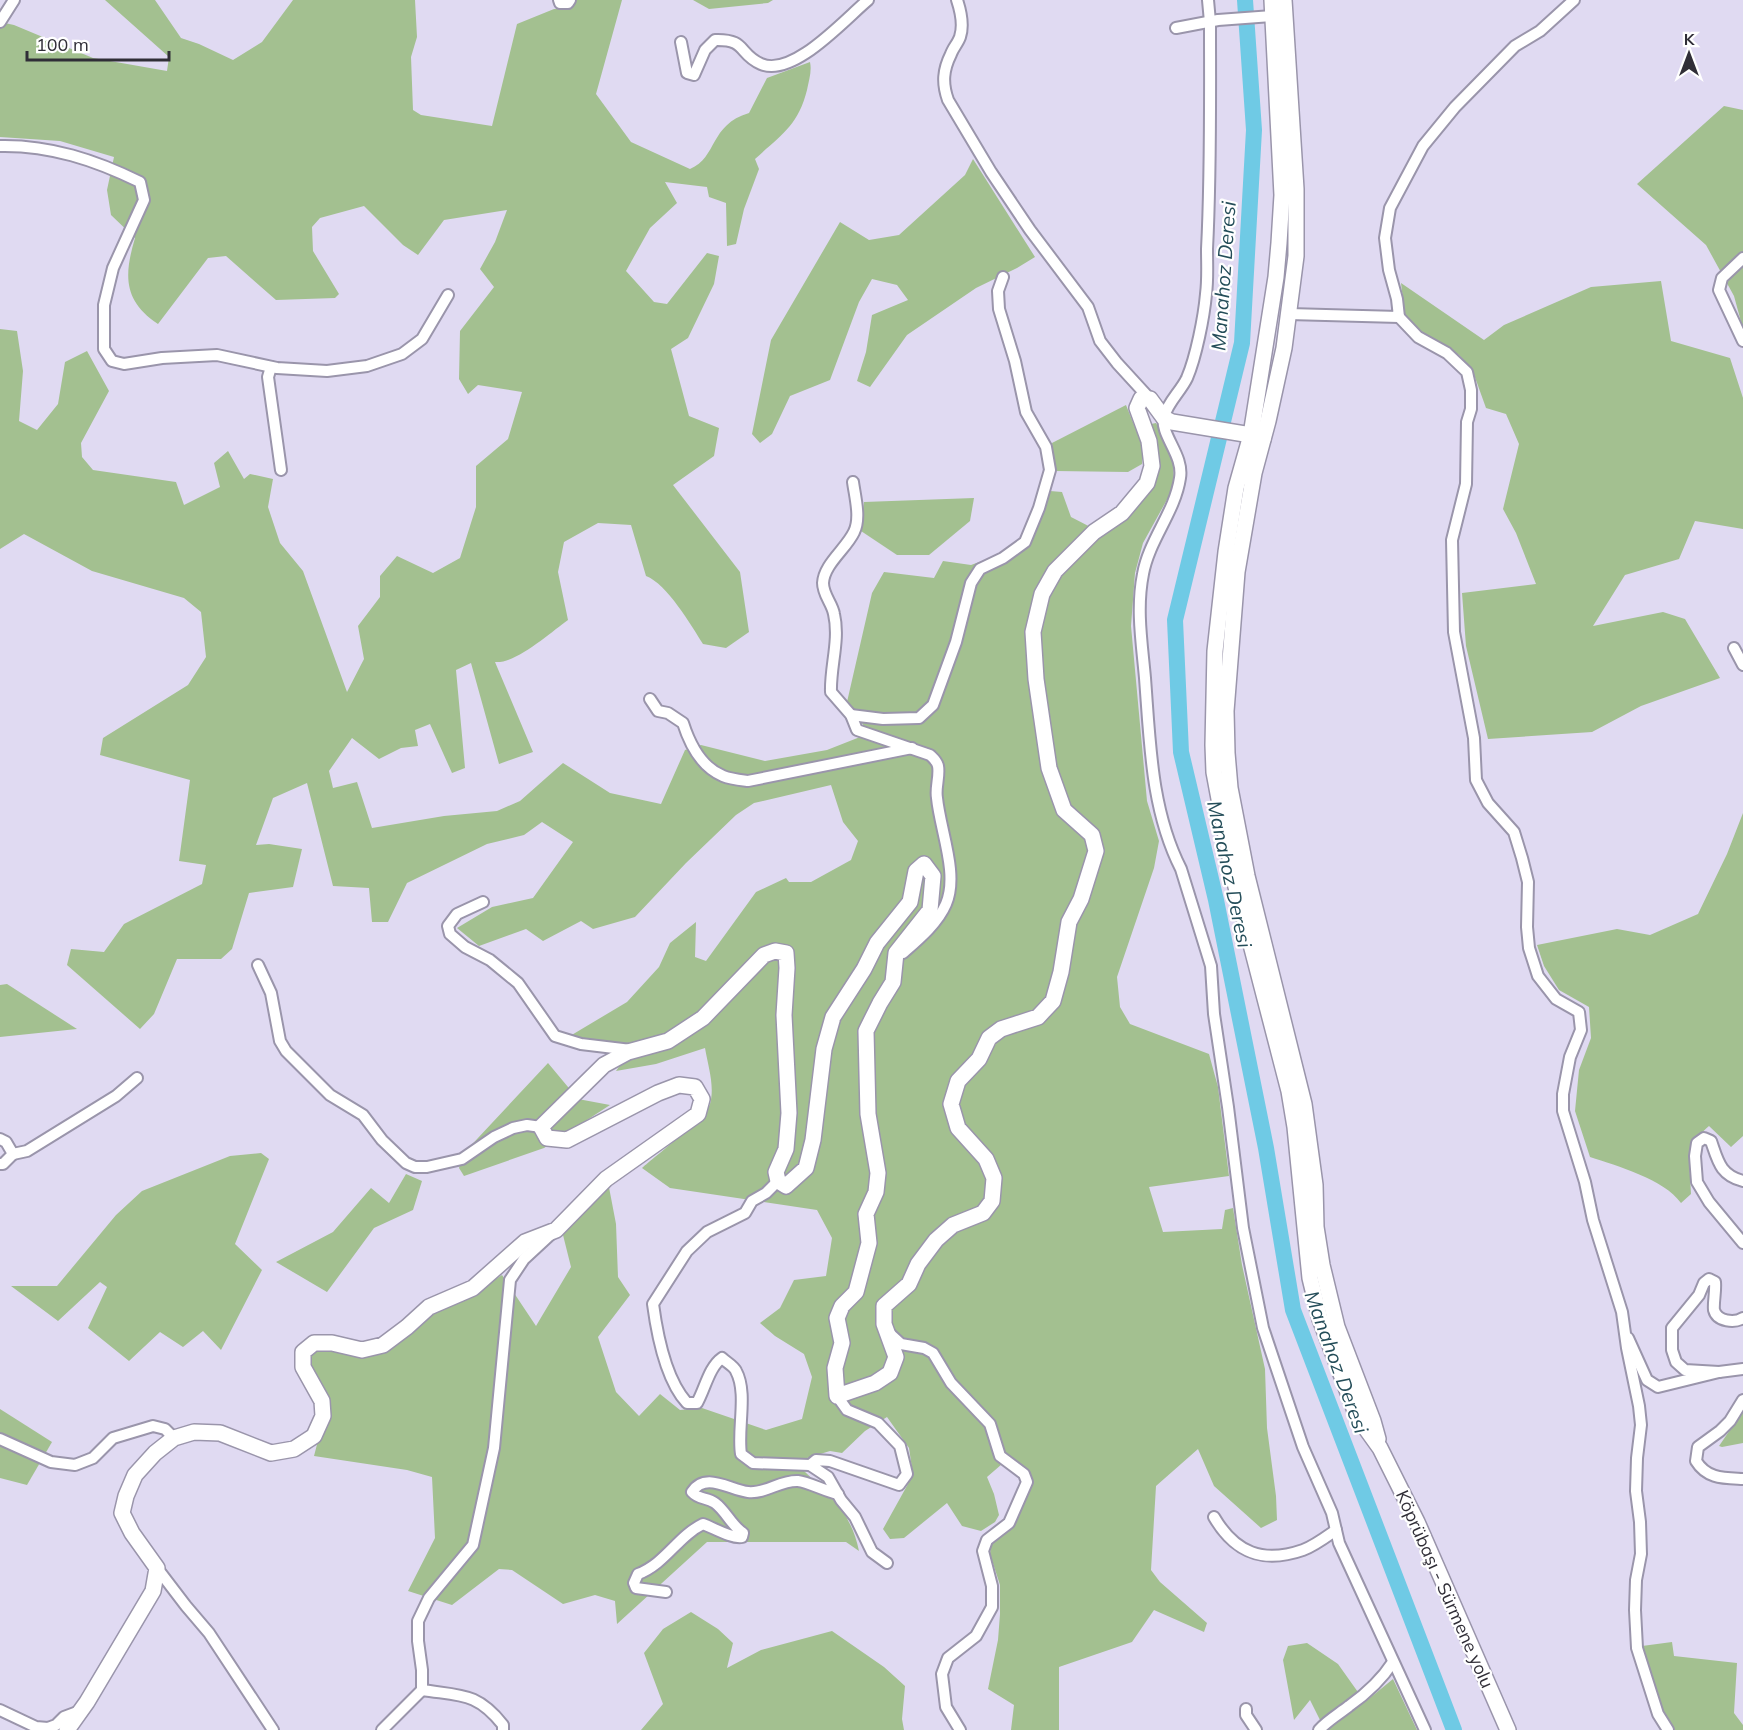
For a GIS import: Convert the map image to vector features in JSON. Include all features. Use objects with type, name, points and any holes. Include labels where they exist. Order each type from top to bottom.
[{"type":"street","points":[[0,22],[14,0]]},
{"type":"street","points":[[559,0],[560,3],[568,3],[570,0]]},
{"type":"street","points":[[681,42],[687,73],[694,75],[705,50],[715,40],[737,43],[750,58],[767,66],[783,65],[812,48],[868,0]]},
{"type":"street","points":[[957,0],[962,26],[960,38],[944,71],[944,87],[948,100],[991,172],[1030,230],[1088,307],[1100,341],[1168,420],[1251,436]]},
{"type":"street","points":[[1208,0],[1214,21],[1206,293],[1187,378],[1168,420],[1166,430],[1178,454],[1181,474],[1177,494],[1149,550],[1142,576],[1139,621],[1153,780],[1158,806],[1211,966],[1214,1014],[1243,1228],[1263,1328],[1303,1447],[1332,1513],[1339,1543],[1425,1730]]},
{"type":"street","points":[[1251,436],[1289,314],[1297,228],[1294,136],[1284,0]]},
{"type":"street","points":[[1574,0],[1539,31],[1515,46],[1455,107],[1423,146],[1390,208],[1385,238],[1399,317],[1418,337],[1447,353],[1467,372],[1471,390],[1471,409],[1467,422],[1466,483],[1452,540],[1454,632],[1474,738],[1476,780],[1488,803],[1514,832],[1528,882],[1529,948],[1538,976],[1556,999],[1579,1012],[1581,1030],[1570,1057],[1563,1094],[1563,1111],[1622,1312],[1641,1425],[1636,1458],[1641,1554],[1636,1580],[1637,1648],[1658,1714],[1668,1730]]},
{"type":"street","points":[[1176,28],[1270,10],[1282,195],[1276,277],[1251,436]]},
{"type":"street","points":[[0,146],[35,147],[68,153],[118,171],[140,182],[144,200],[113,268],[104,305],[104,349],[112,360],[123,364],[162,358],[217,355],[271,367],[327,371],[367,366],[402,354],[422,339],[448,295]]},
{"type":"street","points":[[1743,258],[1722,278],[1719,290],[1743,341]]},
{"type":"street","points":[[851,715],[883,719],[919,717],[933,705],[956,642],[971,583],[980,568],[1003,558],[1025,542],[1040,508],[1050,470],[1046,447],[1026,412],[1015,360],[999,309],[998,291],[1003,277]]},
{"type":"street","points":[[1289,314],[1399,317]]},
{"type":"street","points":[[271,367],[268,376],[281,470]]},
{"type":"street","points":[[837,1396],[875,1383],[890,1373],[896,1357],[884,1324],[884,1306],[909,1284],[918,1264],[936,1240],[953,1225],[983,1213],[992,1201],[994,1178],[986,1159],[958,1128],[951,1104],[957,1081],[979,1059],[989,1038],[1002,1029],[1038,1017],[1053,1000],[1061,972],[1069,922],[1081,899],[1096,851],[1092,836],[1064,810],[1048,768],[1036,679],[1033,633],[1042,594],[1055,571],[1094,532],[1122,513],[1147,483],[1152,466],[1149,441],[1137,408],[1141,399],[1150,399]]},
{"type":"street","name":"Köprübaşı - Sürmene yolu","points":[[1251,436],[1236,488],[1222,581],[1215,651],[1214,772],[1234,879],[1289,1091],[1295,1127],[1310,1278],[1320,1319],[1357,1416],[1380,1448],[1417,1522],[1508,1730]]},
{"type":"street","points":[[853,482],[857,522],[854,532],[827,570],[823,582],[824,591],[834,614],[836,646],[831,692],[851,715],[857,730],[930,755],[938,767],[936,795],[951,870],[951,886],[947,903],[941,914],[902,954],[894,968]]},
{"type":"street","points":[[1734,648],[1743,665]]},
{"type":"street","points":[[650,699],[658,711],[668,713],[683,723],[699,759],[723,776],[748,781],[912,748]]},
{"type":"street","points":[[541,1127],[603,1065],[634,1050],[668,1041],[703,1018],[764,955],[775,951],[786,953],[784,1015],[789,1113],[786,1149],[776,1172],[778,1181],[786,1186],[806,1168],[813,1140],[824,1049],[833,1017],[864,969],[877,943],[910,902],[916,871],[924,864],[933,876],[930,910],[896,953],[893,982],[866,1031],[868,1114],[878,1173],[876,1192],[866,1214],[869,1243],[856,1292],[842,1306],[837,1317],[842,1343],[835,1368],[837,1396],[847,1410],[878,1423],[900,1446],[907,1474],[898,1485],[830,1461],[816,1460],[810,1465]]},
{"type":"street","points":[[483,902],[457,914],[448,926],[450,934],[465,947],[490,960],[518,983],[555,1036],[581,1044],[634,1050]]},
{"type":"street","points":[[258,965],[271,993],[280,1041],[286,1051],[330,1095],[363,1115],[382,1140],[406,1163],[415,1167],[427,1167],[455,1161],[513,1128],[527,1125],[541,1127]]},
{"type":"street","points":[[0,1164],[3,1164],[13,1154],[27,1151],[116,1096],[137,1078]]},
{"type":"street","points":[[382,1730],[422,1690],[423,1670],[418,1641],[418,1621],[429,1598],[473,1545],[494,1448],[510,1280],[524,1259],[606,1179],[698,1114],[702,1099],[695,1087],[679,1085],[658,1093],[567,1140],[547,1138],[541,1127]]},
{"type":"street","points":[[1743,1181],[1730,1177],[1722,1169],[1711,1141],[1704,1138],[1696,1143],[1698,1182],[1709,1202],[1743,1243]]},
{"type":"street","points":[[0,1139],[6,1142],[13,1154]]},
{"type":"street","points":[[778,1181],[766,1193],[752,1201],[745,1213],[707,1233],[687,1251],[653,1304],[666,1364],[682,1398],[687,1403],[697,1403],[715,1363],[722,1358],[736,1370],[742,1391],[739,1439],[741,1454],[753,1463],[810,1465],[828,1477],[837,1494],[855,1517],[872,1552],[886,1563]]},
{"type":"street","points":[[273,1730],[209,1633],[132,1533],[122,1513],[126,1496],[135,1476],[154,1453],[174,1438],[194,1432],[220,1433],[271,1454],[294,1449],[314,1436],[323,1416],[322,1401],[303,1367],[303,1352],[314,1343],[332,1343],[362,1350],[383,1345],[429,1307],[473,1288],[525,1242],[556,1230]]},
{"type":"street","points":[[1719,1372],[1685,1370],[1676,1362],[1672,1350],[1672,1328],[1709,1279],[1715,1282],[1714,1310],[1717,1316],[1726,1321],[1743,1318]]},
{"type":"street","points":[[887,1331],[901,1344],[924,1348],[933,1353],[951,1383],[990,1424],[1000,1456],[1024,1474],[1027,1482],[1009,1523],[987,1540],[983,1551],[992,1586],[992,1607],[976,1636],[948,1658],[942,1674],[946,1707],[960,1730]]},
{"type":"street","points":[[1625,1333],[1647,1380],[1658,1387],[1719,1372],[1743,1369]]},
{"type":"street","points":[[1743,1400],[1730,1421],[1698,1448],[1696,1461],[1702,1471],[1714,1476],[1743,1479]]},
{"type":"street","points":[[0,1439],[51,1462],[75,1465],[93,1458],[113,1438],[153,1426],[165,1430],[174,1438]]},
{"type":"street","points":[[666,1593],[636,1588],[634,1582],[638,1574],[661,1562],[690,1530],[703,1524],[733,1537],[742,1537],[743,1533],[715,1503],[700,1499],[692,1492],[694,1488],[717,1482],[750,1492],[775,1488],[788,1481],[801,1481],[837,1494]]},
{"type":"street","points":[[1214,1517],[1223,1533],[1247,1552],[1274,1555],[1303,1550],[1336,1530]]},
{"type":"street","points":[[67,1730],[153,1591],[157,1568]]},
{"type":"street","points":[[1319,1730],[1384,1675],[1393,1662]]},
{"type":"street","points":[[422,1690],[473,1698],[492,1711],[503,1725],[503,1730]]},
{"type":"street","points":[[0,1710],[36,1727],[48,1728],[56,1725],[64,1717],[80,1711]]},
{"type":"street","points":[[1246,1710],[1246,1715],[1256,1730]]},
{"type":"green space","points":[[105,0],[155,0],[181,38],[233,60],[262,42],[293,0],[415,0],[417,37],[411,57],[413,110],[421,115],[492,126],[517,24],[554,9],[568,9],[577,0],[622,0],[596,94],[631,142],[690,169],[705,157],[727,125],[736,118],[749,113],[767,78],[810,62],[807,90],[799,113],[781,136],[755,159],[759,169],[744,209],[736,244],[727,246],[726,203],[709,197],[707,187],[665,182],[677,203],[650,228],[626,271],[654,302],[667,304],[707,253],[719,256],[714,284],[688,338],[671,349],[689,416],[719,428],[714,456],[673,485],[740,572],[749,632],[726,648],[703,644],[670,596],[654,580],[646,576],[631,525],[598,523],[564,542],[558,572],[568,620],[523,653],[495,662],[533,752],[499,764],[471,663],[456,670],[465,768],[452,773],[430,724],[415,730],[418,746],[401,748],[379,759],[352,738],[329,771],[333,788],[357,782],[372,828],[444,816],[497,811],[520,801],[563,763],[610,793],[661,804],[685,750],[701,745],[765,761],[827,750],[860,737],[864,726],[847,702],[872,593],[884,572],[934,578],[943,561],[971,565],[1026,545],[1050,491],[1062,492],[1071,517],[1104,534],[1146,492],[1151,424],[1156,423],[1173,455],[1174,482],[1169,496],[1143,543],[1135,573],[1131,626],[1147,801],[1159,841],[1154,868],[1117,977],[1120,1007],[1130,1024],[1209,1054],[1218,1087],[1229,1176],[1149,1187],[1163,1232],[1222,1229],[1225,1210],[1233,1208],[1242,1265],[1265,1369],[1267,1428],[1277,1520],[1261,1528],[1214,1486],[1198,1449],[1156,1486],[1151,1570],[1160,1582],[1207,1623],[1204,1632],[1154,1610],[1132,1642],[1059,1667],[1059,1730],[1011,1730],[1014,1705],[988,1689],[998,1640],[1000,1614],[1000,1585],[990,1554],[991,1542],[1031,1484],[1031,1474],[1009,1458],[987,1477],[999,1515],[995,1522],[981,1531],[962,1526],[947,1503],[904,1538],[890,1539],[883,1529],[913,1475],[909,1448],[887,1417],[865,1431],[842,1453],[830,1451],[807,1458],[804,1471],[839,1506],[851,1526],[859,1551],[846,1542],[707,1542],[617,1624],[615,1601],[595,1595],[563,1604],[512,1570],[499,1569],[452,1605],[408,1591],[435,1538],[432,1477],[407,1470],[314,1456],[327,1406],[308,1367],[310,1352],[326,1347],[373,1353],[429,1313],[467,1298],[502,1275],[536,1326],[571,1267],[563,1235],[608,1182],[616,1224],[618,1277],[630,1295],[598,1337],[616,1392],[639,1416],[660,1394],[680,1410],[702,1408],[766,1430],[802,1419],[812,1377],[804,1354],[775,1336],[760,1323],[780,1308],[794,1280],[826,1276],[832,1238],[817,1210],[670,1188],[642,1168],[690,1127],[710,1104],[711,1083],[705,1048],[656,1064],[616,1071],[634,1045],[593,1042],[570,1036],[627,1002],[659,967],[670,943],[696,922],[695,957],[706,961],[756,892],[786,878],[789,882],[811,882],[851,860],[858,841],[843,822],[831,785],[754,803],[736,815],[635,917],[593,929],[581,921],[543,941],[526,929],[479,946],[457,928],[492,907],[533,898],[573,842],[542,822],[524,835],[487,844],[407,883],[388,922],[372,922],[369,888],[333,886],[307,783],[273,798],[256,845],[269,844],[302,849],[293,887],[249,893],[232,949],[221,959],[177,959],[154,1014],[140,1029],[67,965],[71,949],[104,952],[124,924],[202,884],[206,865],[179,861],[190,780],[100,755],[103,738],[188,685],[206,657],[201,612],[184,598],[92,571],[24,534],[0,549],[0,329],[17,331],[23,371],[19,421],[37,430],[58,404],[65,362],[87,351],[109,391],[81,443],[82,457],[93,470],[176,482],[184,505],[220,487],[214,463],[228,451],[244,479],[250,474],[273,479],[268,507],[280,543],[303,571],[347,692],[364,659],[358,626],[380,597],[380,576],[397,556],[433,573],[460,558],[476,507],[476,466],[508,439],[522,392],[478,385],[468,394],[459,379],[460,331],[494,287],[480,269],[495,242],[507,210],[444,220],[418,255],[403,245],[364,206],[320,218],[312,227],[313,251],[339,294],[335,298],[276,300],[226,256],[208,258],[158,324],[147,315],[138,306],[129,286],[129,264],[135,238],[111,215],[107,190],[114,157],[60,141],[0,137],[0,22],[14,25],[93,58],[167,71],[169,57]]},
{"type":"green space","points":[[693,0],[773,0],[768,3],[709,9]]},
{"type":"green space","points":[[1724,106],[1743,110],[1743,329],[1734,296],[1706,245],[1637,184]]},
{"type":"green space","points":[[973,159],[1035,257],[976,288],[907,335],[870,387],[857,381],[866,352],[872,315],[908,300],[897,285],[872,279],[859,302],[830,380],[790,396],[772,434],[760,443],[752,434],[771,340],[840,222],[869,240],[899,235],[965,175]]},
{"type":"green space","points":[[1661,281],[1671,341],[1730,358],[1743,398],[1743,529],[1695,521],[1679,559],[1625,575],[1593,626],[1663,612],[1685,619],[1720,678],[1641,706],[1592,732],[1488,739],[1466,646],[1462,593],[1536,584],[1516,533],[1503,509],[1519,444],[1506,414],[1486,408],[1472,369],[1459,355],[1425,335],[1405,316],[1401,283],[1484,340],[1504,325],[1591,287]]},
{"type":"green space","points":[[1126,405],[1143,447],[1142,464],[1128,472],[1055,471],[1052,443]]},
{"type":"green space","points":[[974,498],[970,521],[929,555],[897,555],[861,531],[864,502]]},
{"type":"green space","points":[[1743,813],[1743,1136],[1731,1147],[1709,1126],[1701,1134],[1690,1157],[1691,1194],[1681,1203],[1652,1180],[1590,1157],[1575,1111],[1579,1070],[1591,1038],[1589,1007],[1559,990],[1544,966],[1537,945],[1617,929],[1650,935],[1698,914],[1727,854]]},
{"type":"green space","points":[[7,984],[77,1029],[0,1037],[0,985]]},
{"type":"green space","points":[[548,1063],[578,1099],[610,1105],[544,1148],[464,1176],[459,1168],[463,1154]]},
{"type":"green space","points":[[261,1153],[269,1159],[235,1244],[262,1270],[221,1350],[203,1331],[183,1347],[160,1332],[129,1361],[88,1328],[107,1287],[100,1282],[58,1321],[11,1286],[57,1286],[116,1215],[142,1191],[230,1156]]},
{"type":"green space","points":[[406,1174],[422,1181],[413,1210],[374,1228],[327,1292],[276,1262],[333,1232],[371,1188],[389,1203]]},
{"type":"green space","points":[[0,1409],[52,1442],[27,1485],[0,1478]]},
{"type":"green space","points":[[1743,1411],[1743,1443],[1719,1446]]},
{"type":"green space","points":[[691,1612],[718,1629],[733,1643],[727,1668],[761,1650],[832,1631],[884,1667],[905,1686],[902,1719],[904,1730],[641,1730],[663,1704],[644,1653],[663,1629]]},
{"type":"green space","points":[[1672,1642],[1674,1656],[1737,1663],[1734,1713],[1743,1725],[1743,1730],[1675,1730],[1656,1698],[1642,1646]]},
{"type":"green space","points":[[1307,1643],[1338,1664],[1365,1702],[1393,1679],[1417,1730],[1325,1730],[1310,1700],[1294,1720],[1283,1660],[1288,1646]]},
{"type":"waterway","name":"Manahoz Deresi","points":[[1245,0],[1254,130],[1242,343],[1175,620],[1181,752],[1216,900],[1266,1148],[1293,1310],[1454,1730]]}]
